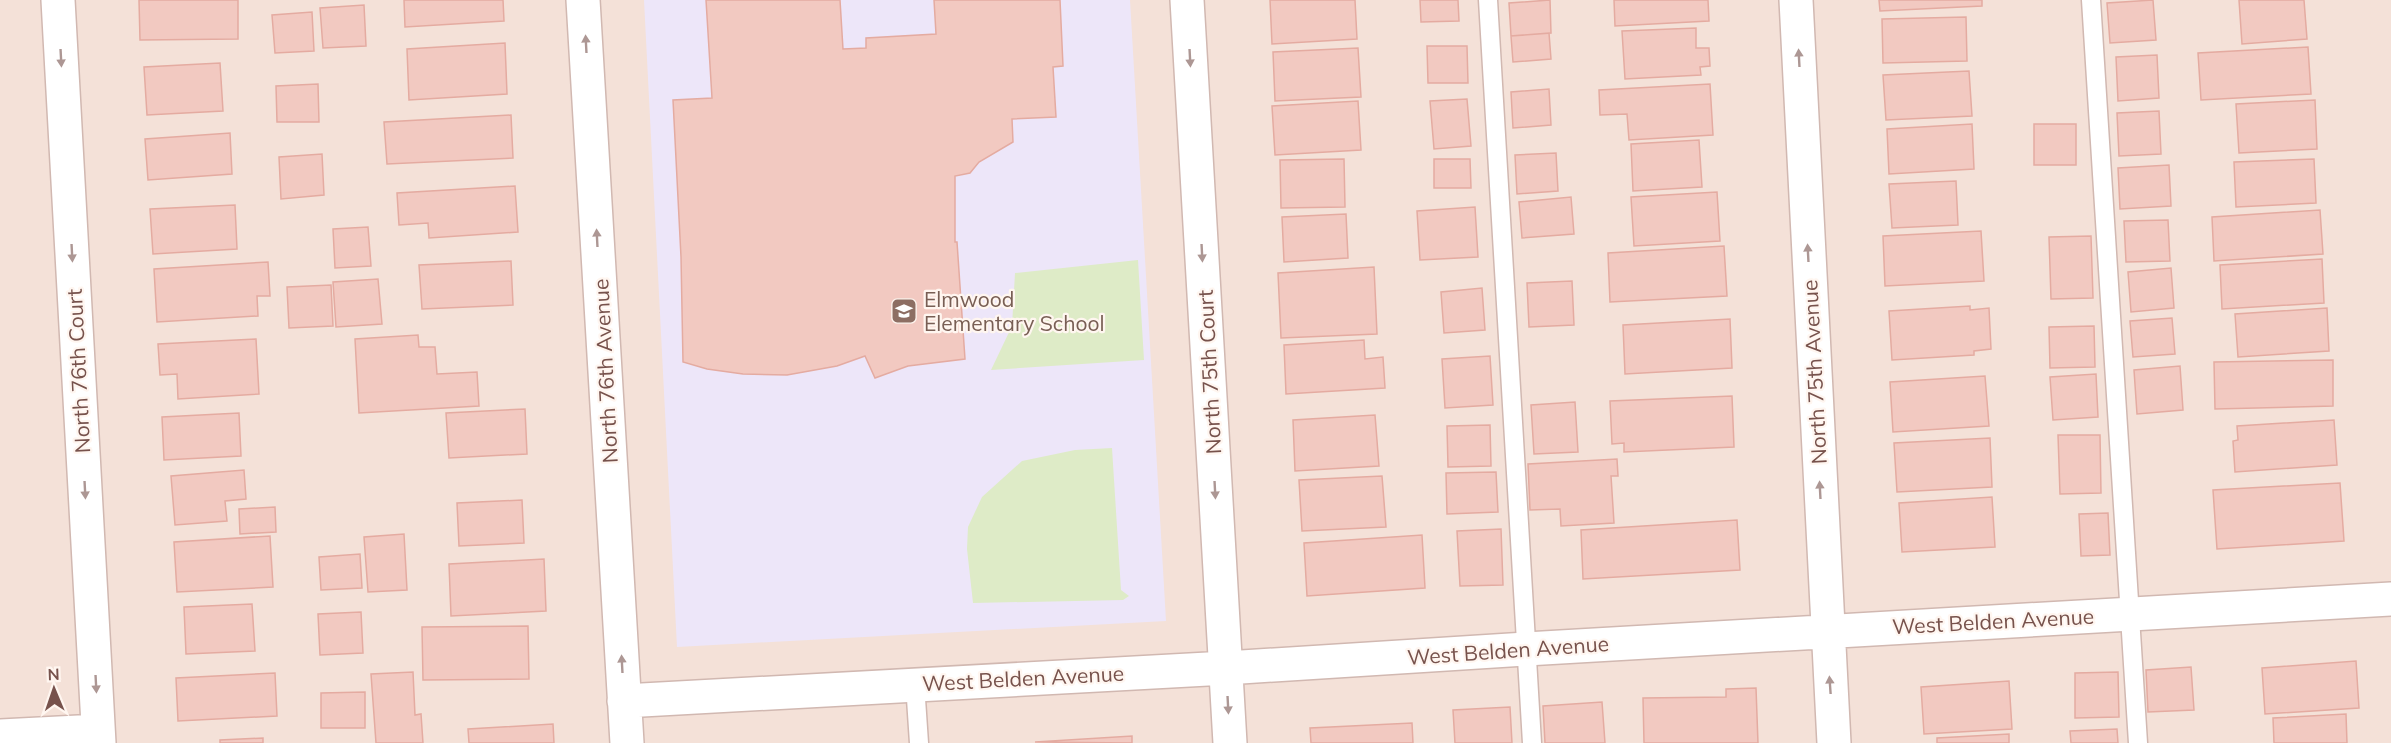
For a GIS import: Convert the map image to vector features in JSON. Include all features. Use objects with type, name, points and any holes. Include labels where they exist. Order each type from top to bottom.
[{"type":"street","name":"North 76th Court","points":[[58,0],[98,737]]},
{"type":"street","name":"North 76th Avenue","points":[[583,0],[627,743]]},
{"type":"street","name":"North 75th Court","points":[[1187,0],[1230,743]]},
{"type":"street","name":"North 75th Avenue","points":[[1796,0],[1834,743]]},
{"type":"street","name":"West Belden Avenue","points":[[624,701],[2391,599]]},
{"type":"street","points":[[0,736],[98,737]]},
{"type":"lane","points":[[1488,0],[1532,743]]},
{"type":"lane","points":[[2091,0],[2138,743]]},
{"type":"lane","points":[[915,684],[919,743]]},
{"type":"shaded area","points":[[0,0],[2391,0],[2391,743],[0,743]]},
{"type":"shaded area","name":"Elmwood Elementary School","points":[[644,0],[1130,0],[1166,621],[677,647]]},
{"type":"green space","points":[[1138,260],[1144,360],[991,370],[1012,326],[1015,273]]},
{"type":"green space","points":[[1112,448],[1121,590],[1129,596],[1123,600],[973,603],[967,549],[968,527],[982,497],[1022,461],[1075,450]]},
{"type":"building","points":[[139,0],[238,0],[238,39],[140,40]]},
{"type":"building","points":[[404,0],[503,0],[504,21],[405,27]]},
{"type":"building","points":[[706,0],[840,0],[843,49],[866,48],[866,38],[936,34],[934,0],[1060,0],[1063,66],[1053,67],[1056,117],[1012,119],[1013,142],[979,162],[970,173],[955,176],[955,242],[957,242],[965,359],[908,366],[875,378],[865,356],[837,366],[787,375],[743,374],[707,369],[683,362],[681,257],[673,100],[712,98]]},
{"type":"building","points":[[1270,0],[1355,0],[1357,39],[1272,44]]},
{"type":"building","points":[[1420,0],[1458,0],[1459,21],[1421,22]]},
{"type":"building","points":[[1550,0],[1551,33],[1511,36],[1509,3]]},
{"type":"building","points":[[1614,0],[1708,0],[1709,21],[1615,26]]},
{"type":"building","points":[[1879,0],[1982,0],[1982,6],[1880,11]]},
{"type":"building","points":[[2153,0],[2156,40],[2110,43],[2107,3]]},
{"type":"building","points":[[2239,0],[2304,0],[2307,39],[2242,44]]},
{"type":"building","points":[[364,5],[366,46],[323,48],[320,8]]},
{"type":"building","points":[[312,12],[314,51],[275,53],[272,15]]},
{"type":"building","points":[[1966,17],[1967,61],[1883,63],[1882,19]]},
{"type":"building","points":[[1696,28],[1696,48],[1709,48],[1710,66],[1700,67],[1701,75],[1625,79],[1622,31]]},
{"type":"building","points":[[1549,33],[1551,59],[1513,62],[1511,36]]},
{"type":"building","points":[[505,43],[507,94],[409,100],[407,49]]},
{"type":"building","points":[[1427,46],[1467,46],[1468,83],[1428,83]]},
{"type":"building","points":[[2308,47],[2311,94],[2201,100],[2198,53]]},
{"type":"building","points":[[1358,48],[1361,97],[1275,101],[1273,52]]},
{"type":"building","points":[[2157,55],[2159,98],[2118,101],[2116,57]]},
{"type":"building","points":[[220,63],[223,111],[147,115],[144,67]]},
{"type":"building","points":[[1969,71],[1972,116],[1886,120],[1883,75]]},
{"type":"building","points":[[318,84],[319,122],[277,122],[276,86]]},
{"type":"building","points":[[1710,84],[1713,135],[1629,140],[1627,114],[1600,115],[1599,90]]},
{"type":"building","points":[[1549,89],[1551,125],[1513,128],[1511,92]]},
{"type":"building","points":[[1467,99],[1471,146],[1434,149],[1430,101]]},
{"type":"building","points":[[2315,100],[2317,149],[2239,153],[2236,104]]},
{"type":"building","points":[[1358,101],[1361,150],[1275,155],[1272,106]]},
{"type":"building","points":[[2159,111],[2161,154],[2119,156],[2117,113]]},
{"type":"building","points":[[511,115],[513,158],[387,164],[384,122]]},
{"type":"building","points":[[1972,124],[1974,169],[1889,174],[1887,129]]},
{"type":"building","points":[[2034,124],[2076,124],[2076,165],[2034,165]]},
{"type":"building","points":[[230,133],[232,174],[148,180],[145,139]]},
{"type":"building","points":[[1699,140],[1702,187],[1633,191],[1631,144]]},
{"type":"building","points":[[1556,153],[1558,191],[1517,194],[1515,155]]},
{"type":"building","points":[[322,154],[324,195],[281,199],[279,157]]},
{"type":"building","points":[[1344,159],[1345,207],[1281,208],[1280,160]]},
{"type":"building","points":[[1434,159],[1470,159],[1471,188],[1434,188]]},
{"type":"building","points":[[2314,159],[2316,203],[2236,207],[2234,162]]},
{"type":"building","points":[[2169,165],[2171,206],[2120,209],[2118,168]]},
{"type":"building","points":[[1956,181],[1958,225],[1892,228],[1889,184]]},
{"type":"building","points":[[515,186],[518,232],[429,238],[428,223],[399,225],[397,193]]},
{"type":"building","points":[[1717,192],[1720,241],[1634,246],[1631,197]]},
{"type":"building","points":[[1571,197],[1574,234],[1522,238],[1519,202]]},
{"type":"building","points":[[235,205],[237,249],[153,254],[150,209]]},
{"type":"building","points":[[1475,207],[1478,257],[1420,260],[1417,211]]},
{"type":"building","points":[[2320,210],[2323,254],[2214,261],[2212,217]]},
{"type":"building","points":[[1346,214],[1348,258],[1284,262],[1282,217]]},
{"type":"building","points":[[2168,220],[2170,261],[2126,262],[2124,221]]},
{"type":"building","points":[[368,227],[371,266],[335,268],[333,229]]},
{"type":"building","points":[[1981,231],[1984,281],[1885,286],[1883,236]]},
{"type":"building","points":[[2091,236],[2093,298],[2051,299],[2049,237]]},
{"type":"building","points":[[1724,246],[1727,296],[1610,302],[1608,253]]},
{"type":"building","points":[[2322,259],[2324,303],[2222,309],[2220,265]]},
{"type":"building","points":[[511,261],[513,305],[422,309],[419,265]]},
{"type":"building","points":[[268,262],[270,296],[257,296],[258,316],[157,322],[154,269]]},
{"type":"building","points":[[1374,267],[1377,334],[1281,338],[1278,273]]},
{"type":"building","points":[[2171,268],[2174,308],[2131,312],[2128,272]]},
{"type":"building","points":[[378,279],[382,324],[336,327],[333,282]]},
{"type":"building","points":[[1572,281],[1574,325],[1529,327],[1527,283]]},
{"type":"building","points":[[331,285],[333,326],[289,328],[287,287]]},
{"type":"building","points":[[1482,288],[1485,330],[1444,333],[1441,292]]},
{"type":"building","points":[[1970,306],[1970,310],[1989,308],[1991,349],[1974,351],[1974,355],[1892,360],[1889,311]]},
{"type":"building","points":[[2327,308],[2329,351],[2238,357],[2235,314]]},
{"type":"building","points":[[2172,318],[2175,354],[2133,357],[2130,321]]},
{"type":"building","points":[[1730,319],[1732,368],[1625,374],[1623,325]]},
{"type":"building","points":[[2094,326],[2095,367],[2050,368],[2049,327]]},
{"type":"building","points":[[418,335],[419,347],[435,347],[437,374],[477,372],[479,406],[359,413],[355,339]]},
{"type":"building","points":[[256,339],[259,394],[178,399],[177,374],[160,375],[158,344]]},
{"type":"building","points":[[1364,340],[1365,359],[1383,357],[1385,388],[1286,394],[1284,345]]},
{"type":"building","points":[[1490,356],[1493,405],[1445,408],[1442,359]]},
{"type":"building","points":[[2333,360],[2333,406],[2215,409],[2214,362]]},
{"type":"building","points":[[2180,366],[2183,410],[2137,414],[2134,370]]},
{"type":"building","points":[[2096,374],[2098,417],[2053,420],[2050,377]]},
{"type":"building","points":[[1985,376],[1989,426],[1893,432],[1890,382]]},
{"type":"building","points":[[1732,396],[1734,447],[1624,452],[1624,443],[1612,444],[1610,401]]},
{"type":"building","points":[[1575,402],[1578,452],[1534,454],[1531,405]]},
{"type":"building","points":[[525,409],[527,454],[449,458],[446,413]]},
{"type":"building","points":[[239,413],[241,456],[164,460],[162,417]]},
{"type":"building","points":[[1375,415],[1379,466],[1295,471],[1293,420]]},
{"type":"building","points":[[2334,420],[2337,465],[2235,472],[2233,441],[2238,440],[2237,426]]},
{"type":"building","points":[[1490,425],[1491,466],[1448,467],[1447,426]]},
{"type":"building","points":[[2058,435],[2100,435],[2101,493],[2060,494]]},
{"type":"building","points":[[1990,438],[1992,487],[1897,492],[1894,443]]},
{"type":"building","points":[[1617,459],[1618,476],[1611,476],[1614,523],[1561,526],[1560,509],[1530,510],[1528,464]]},
{"type":"building","points":[[244,470],[246,499],[225,501],[227,521],[175,525],[171,476]]},
{"type":"building","points":[[1496,472],[1498,512],[1447,514],[1446,473]]},
{"type":"building","points":[[1382,476],[1386,527],[1302,531],[1299,480]]},
{"type":"building","points":[[2340,483],[2344,541],[2217,549],[2213,490]]},
{"type":"building","points":[[1992,497],[1995,547],[1902,552],[1899,503]]},
{"type":"building","points":[[522,500],[524,543],[459,546],[457,503]]},
{"type":"building","points":[[275,507],[276,532],[240,534],[239,509]]},
{"type":"building","points":[[2108,513],[2110,555],[2081,556],[2079,514]]},
{"type":"building","points":[[1737,520],[1740,570],[1583,579],[1581,530]]},
{"type":"building","points":[[1501,529],[1503,585],[1460,586],[1457,531]]},
{"type":"building","points":[[404,534],[407,590],[368,592],[364,537]]},
{"type":"building","points":[[1422,535],[1425,588],[1307,596],[1304,543]]},
{"type":"building","points":[[270,536],[273,587],[177,592],[174,542]]},
{"type":"building","points":[[360,554],[362,588],[321,590],[319,557]]},
{"type":"building","points":[[544,559],[546,611],[451,616],[449,564]]},
{"type":"building","points":[[252,604],[255,651],[186,654],[184,607]]},
{"type":"building","points":[[361,612],[363,653],[320,655],[318,614]]},
{"type":"building","points":[[528,626],[529,679],[423,680],[422,627]]},
{"type":"building","points":[[2356,661],[2359,708],[2265,714],[2262,668]]},
{"type":"building","points":[[2191,667],[2194,710],[2148,712],[2146,670]]},
{"type":"building","points":[[413,672],[415,715],[421,714],[423,743],[376,743],[371,674]]},
{"type":"building","points":[[2118,672],[2119,717],[2075,718],[2075,673]]},
{"type":"building","points":[[275,673],[277,716],[178,721],[176,678]]},
{"type":"building","points":[[2009,681],[2012,729],[1924,734],[1921,687]]},
{"type":"building","points":[[1756,688],[1758,743],[1644,743],[1643,698],[1726,697],[1726,689]]},
{"type":"building","points":[[365,692],[365,728],[321,728],[321,693]]},
{"type":"building","points":[[1602,702],[1605,743],[1545,743],[1543,706]]},
{"type":"building","points":[[1510,707],[1512,743],[1455,743],[1453,710]]},
{"type":"building","points":[[2346,714],[2347,743],[2274,743],[2273,718]]},
{"type":"building","points":[[1412,723],[1413,743],[1311,743],[1310,728]]},
{"type":"building","points":[[553,724],[554,743],[469,743],[468,729]]},
{"type":"building","points":[[2117,729],[2118,743],[2071,743],[2070,731]]},
{"type":"building","points":[[2009,734],[2009,743],[1937,743],[1937,738]]},
{"type":"building","points":[[1132,736],[1132,743],[1035,742]]},
{"type":"building","points":[[263,738],[263,743],[220,743],[220,740]]},
{"type":"place","name":"Elmwood Elementary School","points":[[904,311]]}]
